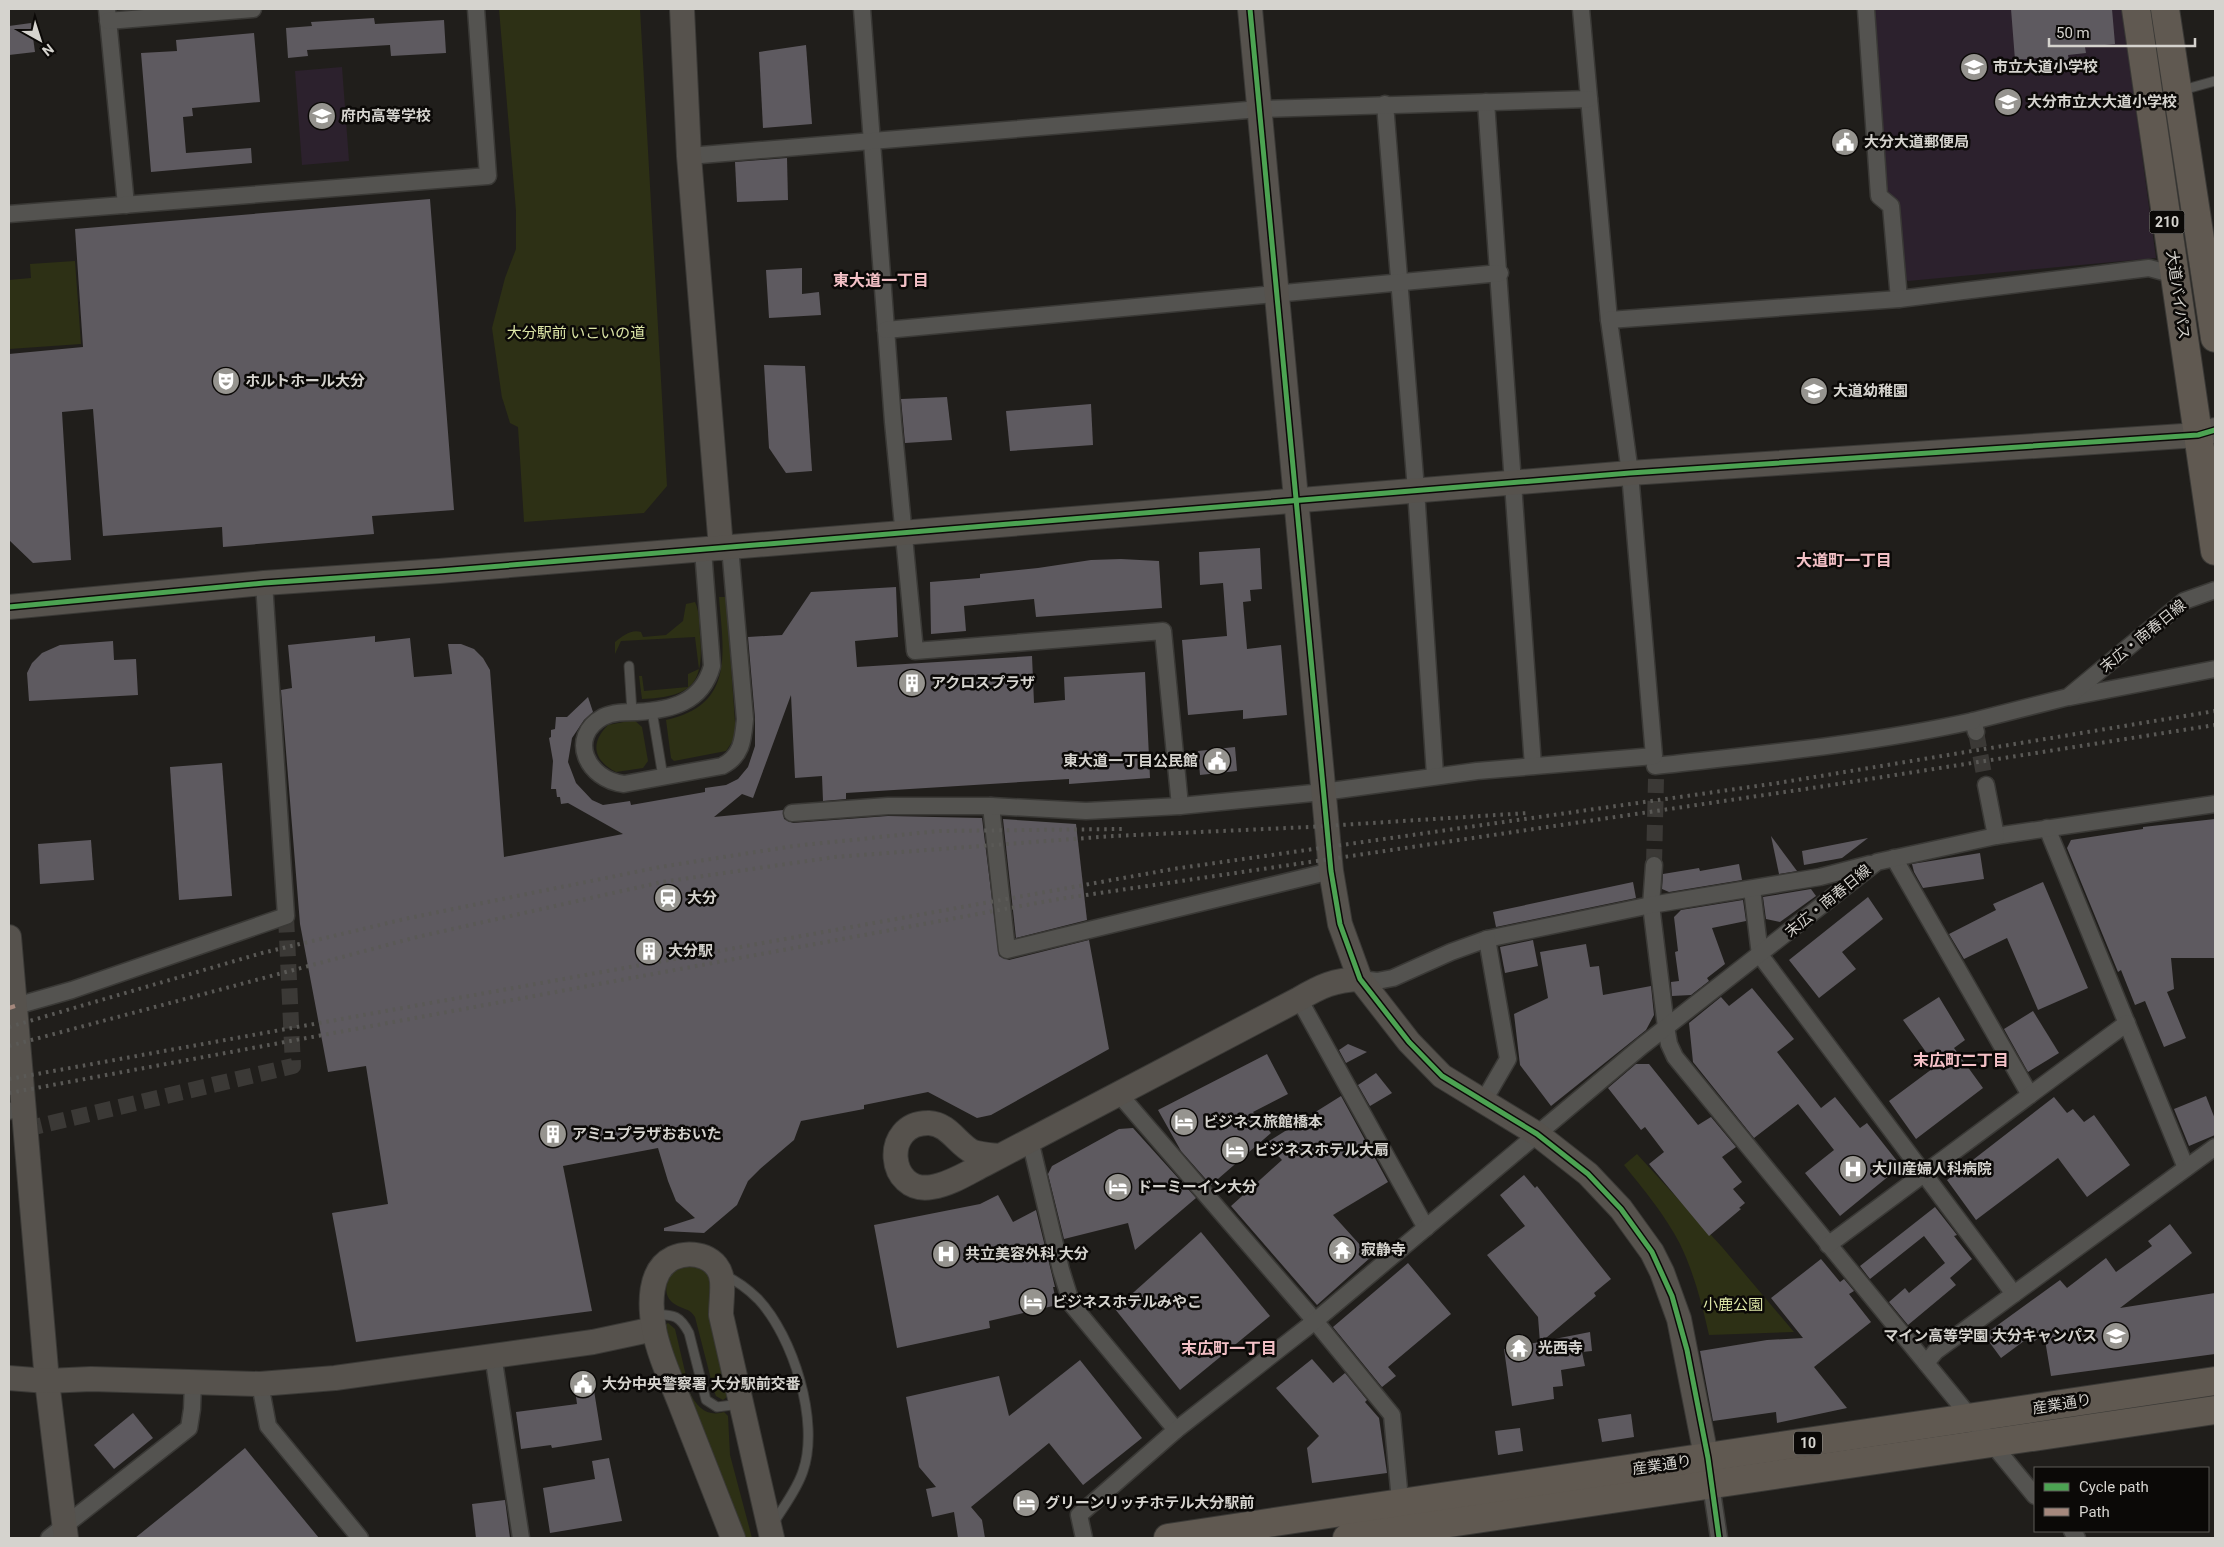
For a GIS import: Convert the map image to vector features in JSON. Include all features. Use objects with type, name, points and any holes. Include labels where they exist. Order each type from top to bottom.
[{"type":"highway","name":"大道バイパス","points":[[2136,9],[2175,274],[2207,433],[2215,551]]},
{"type":"highway","name":"大道バイパス","points":[[2165,9],[2215,338]]},
{"type":"highway","name":"産業通り","points":[[1347,1538],[1403,1524],[1708,1458],[2215,1381]]},
{"type":"highway","name":"産業通り","points":[[1168,1538],[1403,1524],[1711,1485],[2215,1410]]},
{"type":"street","points":[[126,205],[108,15],[252,9]]},
{"type":"street","points":[[9,214],[488,176],[476,9]]},
{"type":"street","points":[[682,9],[689,156],[718,548],[745,720],[743,742],[732,761],[722,766],[624,784],[613,783],[596,774],[588,764],[585,742],[591,728],[609,715],[671,709],[684,704],[700,692],[709,678],[712,666],[718,548]]},
{"type":"street","points":[[862,9],[886,330],[915,651],[1163,631],[1180,806]]},
{"type":"street","points":[[1250,9],[1323,792],[1331,872],[1340,924],[1360,979],[1426,1062],[1459,1088],[1537,1134],[1593,1179],[1621,1209],[1652,1252],[1662,1272],[1679,1319],[1708,1458],[1719,1538]]},
{"type":"street","points":[[1580,9],[1609,320],[1630,473],[1655,767]]},
{"type":"street","points":[[1866,9],[1879,196],[1891,206],[1899,299]]},
{"type":"street","points":[[689,156],[1260,109],[1589,98]]},
{"type":"street","points":[[1486,102],[1500,273],[1533,766]]},
{"type":"street","points":[[1385,104],[1416,490],[1435,776]]},
{"type":"street","points":[[1609,320],[1899,299],[2149,268],[2175,274]]},
{"type":"street","points":[[886,330],[1500,273]]},
{"type":"street","points":[[9,606],[264,583],[718,548],[1513,482],[2207,433]]},
{"type":"street","points":[[12,1007],[72,990],[286,916],[264,583]]},
{"type":"street","name":"末広・南春日線","points":[[792,813],[888,806],[991,806],[1086,811],[1180,806],[1323,792],[1435,776],[1533,766],[1655,767],[1974,726],[2068,697],[2184,601],[2215,590]]},
{"type":"street","points":[[2068,697],[2215,669]]},
{"type":"street","points":[[1986,785],[1996,836]]},
{"type":"street","name":"末広・南春日線","points":[[1084,1538],[1079,1515],[1176,1430],[1314,1321],[1666,1027],[1877,862],[1996,836],[2215,804]]},
{"type":"street","points":[[991,806],[1007,950],[1331,872]]},
{"type":"street","points":[[2047,828],[2186,1168]]},
{"type":"street","points":[[1894,858],[2030,1095]]},
{"type":"street","points":[[1000,1156],[1333,982],[1360,979],[1377,981],[1393,978],[1450,952],[1487,939],[1651,905],[1820,877],[1877,862]]},
{"type":"street","points":[[1654,865],[1651,905],[1666,1027],[1669,1044],[1680,1066],[2034,1495]]},
{"type":"street","points":[[1752,888],[1760,955],[2014,1294]]},
{"type":"street","points":[[9,938],[16,1109],[47,1381],[60,1534]]},
{"type":"street","points":[[1483,1102],[1508,1059],[1487,939]]},
{"type":"street","points":[[1298,999],[1426,1228]]},
{"type":"street","points":[[1828,1245],[2127,1023]]},
{"type":"street","points":[[1119,1094],[1392,1415],[1403,1524]]},
{"type":"street","points":[[1030,1140],[1072,1305],[1176,1430]]},
{"type":"street","points":[[1926,1363],[1936,1351],[2215,1147]]},
{"type":"street","points":[[733,1538],[665,1365],[653,1321],[652,1293],[655,1278],[662,1267],[671,1259],[683,1254],[696,1254],[707,1258],[720,1272],[722,1280],[722,1315],[740,1404],[771,1534]]},
{"type":"street","points":[[9,1378],[47,1381],[91,1379],[260,1384],[334,1378],[593,1342],[653,1321]]},
{"type":"street","points":[[493,1355],[521,1538]]},
{"type":"street","points":[[60,1534],[189,1428],[193,1382]]},
{"type":"street","points":[[260,1384],[268,1426],[360,1538]]},
{"type":"lane","points":[[2178,92],[2215,81]]},
{"type":"lane","points":[[629,666],[632,712]]},
{"type":"lane","points":[[652,711],[663,777]]},
{"type":"lane","points":[[720,1272],[748,1290],[759,1300],[776,1324],[793,1359],[806,1409],[808,1436],[803,1471],[771,1534]]},
{"type":"lane","points":[[653,1321],[673,1315],[685,1325],[689,1333],[706,1400],[717,1407],[740,1404]]},
{"type":"shaded area","name":"大分市立大大道小学校","points":[[1874,9],[2122,9],[2156,258],[1908,281],[1904,277],[1888,196]]},
{"type":"shaded area","name":"府内高等学校","points":[[342,67],[349,161],[302,165],[295,71]]},
{"type":"green space","name":"大分駅前 いこいの道","points":[[499,9],[640,9],[667,486],[644,513],[524,522],[518,427],[510,423],[502,397],[503,405],[492,328],[505,278],[516,249],[516,211]]},
{"type":"green space","points":[[75,261],[81,344],[9,349],[9,280],[31,278],[30,264]]},
{"type":"green space","points":[[719,597],[726,597],[736,736],[726,751],[674,761],[671,758],[666,720],[689,713],[704,702],[715,689],[720,673],[722,637]]},
{"type":"green space","points":[[695,602],[698,610],[701,653],[699,669],[695,637],[621,641],[615,654],[615,642],[630,632],[641,632],[643,637],[666,635],[683,621],[686,604]]},
{"type":"green space","points":[[699,669],[691,686],[682,691],[658,698],[642,699],[639,676],[642,676],[644,691],[688,687],[688,674]]},
{"type":"green space","points":[[634,720],[642,727],[648,761],[643,768],[616,772],[608,767],[599,757],[597,751],[598,738],[608,725]]},
{"type":"green space","name":"小鹿公園","points":[[1637,1154],[1722,1247],[1794,1332],[1709,1335],[1697,1289],[1680,1244],[1647,1193],[1624,1165]]},
{"type":"green space","points":[[698,1264],[708,1274],[711,1281],[728,1396],[723,1400],[716,1396],[714,1391],[695,1317],[690,1311],[678,1306],[668,1298],[666,1288],[669,1277],[675,1267]]},
{"type":"green space","points":[[668,1323],[675,1329],[690,1393],[696,1403],[708,1412],[724,1412],[728,1416],[730,1455],[752,1538],[739,1538],[670,1354],[665,1325]]},
{"type":"building","points":[[2011,9],[2112,9],[2115,44],[2085,47],[2086,53],[2068,55],[2069,61],[2052,63],[2051,57],[2015,60]]},
{"type":"building","points":[[374,18],[375,24],[444,20],[446,53],[391,56],[390,45],[307,50],[308,56],[288,58],[286,28],[312,26],[311,22]]},
{"type":"building","points":[[31,23],[35,52],[9,55],[9,26]]},
{"type":"building","points":[[254,33],[260,102],[192,108],[193,116],[183,117],[186,153],[251,148],[252,163],[151,172],[141,53],[177,51],[176,40]]},
{"type":"building","points":[[806,45],[812,124],[763,128],[759,52]]},
{"type":"building","points":[[787,158],[788,200],[737,202],[735,162]]},
{"type":"building","name":"ホルトホール大分","points":[[430,199],[454,510],[372,516],[374,534],[223,547],[222,527],[103,536],[93,409],[62,412],[71,560],[33,563],[9,540],[9,354],[83,347],[75,229]]},
{"type":"building","points":[[802,268],[802,294],[819,292],[821,315],[769,318],[766,270]]},
{"type":"building","points":[[764,365],[805,366],[812,471],[786,473],[769,448]]},
{"type":"building","points":[[947,397],[952,440],[905,443],[901,399]]},
{"type":"building","points":[[1091,404],[1093,445],[1010,451],[1006,411]]},
{"type":"building","points":[[1260,548],[1262,589],[1250,590],[1251,601],[1243,602],[1247,649],[1281,645],[1287,715],[1243,719],[1243,710],[1188,715],[1182,640],[1227,636],[1223,583],[1200,585],[1199,552]]},
{"type":"building","points":[[1091,560],[1159,561],[1162,608],[1036,617],[1034,599],[964,606],[966,631],[931,634],[930,582],[980,578],[980,574]]},
{"type":"building","points":[[896,587],[898,637],[855,641],[857,667],[1032,656],[1034,703],[1065,700],[1064,677],[1145,672],[1150,778],[1069,784],[1069,779],[846,793],[846,799],[823,801],[822,776],[795,778],[791,695],[753,798],[742,794],[714,817],[783,810],[784,819],[793,823],[888,816],[982,818],[999,956],[1009,960],[1089,940],[1109,1049],[991,1115],[977,1118],[928,1092],[864,1105],[864,1109],[801,1121],[794,1140],[748,1181],[737,1205],[704,1233],[664,1231],[664,1228],[695,1218],[676,1201],[658,1148],[563,1166],[592,1311],[356,1342],[332,1213],[388,1204],[366,1066],[328,1072],[300,924],[281,690],[292,688],[288,645],[375,636],[375,642],[410,638],[414,677],[452,674],[448,644],[461,644],[474,649],[483,658],[490,670],[504,857],[623,834],[568,803],[561,804],[560,797],[557,797],[556,789],[551,789],[553,761],[549,738],[551,737],[551,730],[555,729],[556,717],[567,717],[588,697],[593,712],[584,720],[572,738],[568,762],[576,783],[592,800],[603,805],[630,801],[631,805],[705,792],[705,788],[726,785],[738,779],[748,767],[755,746],[755,718],[748,637],[782,635],[811,592]]},
{"type":"building","points":[[113,641],[114,660],[136,659],[138,695],[29,701],[27,673],[32,663],[42,653],[60,645]]},
{"type":"building","name":"東大道一丁目公民館","points":[[1235,747],[1237,771],[1200,775],[1198,751]]},
{"type":"building","points":[[222,763],[232,896],[179,900],[170,767]]},
{"type":"building","points":[[1003,819],[1076,824],[1087,920],[1016,938]]},
{"type":"building","points":[[2215,819],[2214,958],[2171,958],[2174,989],[2167,992],[2186,1038],[2164,1047],[2145,1001],[2135,1005],[2121,970],[2118,972],[2067,848],[2071,840],[2143,829],[2143,827]]},
{"type":"building","points":[[1771,836],[1797,871],[1779,874]]},
{"type":"building","points":[[1868,838],[1842,858],[1804,865],[1802,851]]},
{"type":"building","points":[[91,840],[94,880],[40,884],[38,844]]},
{"type":"building","points":[[1980,853],[1984,879],[1923,888],[1914,872],[1912,864]]},
{"type":"building","points":[[1739,864],[1742,880],[1669,892],[1662,889],[1663,874],[1699,868],[1700,871]]},
{"type":"building","points":[[1633,882],[1636,898],[1496,927],[1493,912]]},
{"type":"building","points":[[2043,882],[2088,988],[2038,1010],[2007,938],[1964,959],[1949,934],[1996,910],[1993,904]]},
{"type":"building","points":[[1811,889],[1816,896],[1780,922],[1766,919],[1763,897]]},
{"type":"building","points":[[1868,897],[1883,919],[1842,952],[1856,969],[1819,998],[1789,960]]},
{"type":"building","points":[[1743,900],[1746,921],[1712,928],[1725,964],[1707,978],[1709,981],[1691,995],[1672,996],[1671,982],[1679,981],[1675,952],[1678,951],[1674,917],[1681,910]]},
{"type":"building","points":[[1533,940],[1538,966],[1505,973],[1500,947]]},
{"type":"building","points":[[1586,944],[1590,967],[1599,966],[1603,995],[1651,986],[1654,1015],[1646,1030],[1551,1106],[1520,1065],[1514,1014],[1548,998],[1540,952]]},
{"type":"building","points":[[1752,988],[1794,1039],[1777,1052],[1821,1108],[1835,1097],[1860,1128],[1867,1123],[1901,1166],[1840,1216],[1805,1173],[1834,1150],[1798,1104],[1754,1138],[1693,1062],[1689,1023],[1721,997],[1729,1006]]},
{"type":"building","points":[[1939,997],[1965,1040],[1954,1048],[1983,1088],[1916,1139],[1889,1101],[1936,1066],[1903,1020]]},
{"type":"building","points":[[2033,1011],[2059,1053],[2028,1072],[2004,1029]]},
{"type":"building","points":[[1348,1044],[1367,1052],[1346,1063],[1339,1050]]},
{"type":"building","points":[[1267,1054],[1288,1094],[1253,1112],[1271,1133],[1211,1185],[1181,1151],[1158,1110]]},
{"type":"building","points":[[1636,1064],[1649,1064],[1698,1125],[1711,1117],[1736,1147],[1722,1157],[1742,1182],[1733,1189],[1745,1203],[1739,1208],[1741,1209],[1709,1236],[1649,1164],[1664,1152],[1645,1127],[1641,1130],[1608,1088]]},
{"type":"building","points":[[1376,1073],[1392,1093],[1370,1106],[1358,1085]]},
{"type":"building","points":[[1341,1096],[1388,1182],[1333,1215],[1371,1257],[1317,1305],[1231,1206],[1282,1160],[1266,1143]]},
{"type":"building","points":[[2206,1096],[2215,1119],[2215,1135],[2189,1146],[2174,1109]]},
{"type":"building","points":[[2054,1097],[2067,1113],[2073,1109],[2084,1122],[2094,1115],[2130,1165],[2087,1197],[2058,1158],[1976,1220],[1947,1180]]},
{"type":"building","name":"ドーミーイン大分","points":[[1133,1128],[1196,1198],[1135,1250],[1128,1223],[1064,1239],[1048,1174],[1052,1166],[1119,1129]]},
{"type":"building","points":[[1524,1175],[1535,1188],[1537,1186],[1611,1279],[1594,1293],[1596,1296],[1540,1343],[1538,1317],[1487,1255],[1525,1226],[1500,1195]]},
{"type":"building","points":[[998,1195],[1013,1222],[1036,1210],[1055,1287],[1053,1287],[1057,1305],[989,1321],[990,1328],[897,1348],[874,1225],[980,1204]]},
{"type":"building","points":[[1935,1207],[1957,1235],[1954,1236],[1972,1259],[1950,1278],[1956,1285],[1908,1325],[1889,1302],[1905,1288],[1909,1293],[1945,1263],[1924,1236],[1870,1279],[1860,1266]]},
{"type":"building","points":[[2170,1224],[2192,1253],[2120,1308],[2215,1293],[2215,1354],[2051,1376],[2044,1334],[2032,1343],[2028,1338],[2001,1358],[1984,1335],[2060,1280],[2067,1288],[2106,1258],[2116,1272],[2152,1246],[2148,1241]]},
{"type":"building","points":[[1201,1232],[1270,1316],[1180,1390],[1115,1309]]},
{"type":"building","points":[[1821,1259],[1840,1282],[1844,1279],[1854,1291],[1849,1294],[1871,1322],[1814,1367],[1847,1408],[1777,1423],[1776,1412],[1713,1421],[1700,1351],[1767,1340],[1803,1338],[1771,1298]]},
{"type":"building","points":[[1408,1263],[1451,1314],[1388,1367],[1396,1376],[1382,1387],[1333,1327]]},
{"type":"building","points":[[1590,1332],[1592,1351],[1582,1352],[1585,1366],[1561,1370],[1563,1386],[1553,1387],[1554,1399],[1512,1406],[1504,1349]]},
{"type":"building","points":[[1312,1359],[1333,1383],[1345,1373],[1367,1400],[1365,1402],[1379,1418],[1387,1473],[1312,1483],[1307,1448],[1319,1436],[1276,1388]]},
{"type":"building","points":[[1080,1360],[1142,1438],[1083,1485],[1049,1443],[971,1507],[982,1520],[985,1538],[958,1538],[954,1512],[932,1517],[926,1489],[936,1487],[919,1467],[906,1397],[999,1376],[1009,1416]]},
{"type":"building","points":[[591,1372],[602,1440],[552,1448],[551,1445],[521,1449],[516,1412],[577,1404],[573,1375]]},
{"type":"building","points":[[133,1413],[153,1438],[114,1469],[94,1445]]},
{"type":"building","points":[[1631,1414],[1634,1437],[1602,1442],[1598,1419]]},
{"type":"building","points":[[1520,1428],[1523,1451],[1498,1455],[1495,1431]]},
{"type":"building","points":[[245,1448],[319,1538],[135,1538],[197,1488]]},
{"type":"building","points":[[609,1458],[622,1521],[550,1533],[543,1488],[595,1479],[592,1461]]},
{"type":"building","points":[[505,1500],[510,1538],[476,1538],[472,1504]]},
{"type":"tunnel","points":[[1976,732],[1986,785]]},
{"type":"tunnel","points":[[1654,865],[1656,779]]},
{"type":"tunnel","points":[[26,1129],[293,1066],[286,916]]},
{"type":"railway","points":[[9,1079],[1173,869],[1778,783],[2215,711]]},
{"type":"railway","points":[[9,1093],[1059,899],[1812,788],[2215,725]]},
{"type":"railway","points":[[9,1046],[417,937],[662,882],[835,857],[1113,836],[1309,827],[1528,813]]},
{"type":"railway","points":[[9,1027],[262,953],[409,918],[660,867],[794,846],[938,831],[1122,829]]},
{"type":"marked path","points":[[9,1008],[15,1006]]},
{"type":"cycle path","points":[[1250,9],[1331,871],[1340,924],[1360,979],[1409,1042],[1442,1076],[1537,1134],[1588,1174],[1621,1209],[1652,1252],[1672,1296],[1687,1350],[1708,1458],[1719,1538]]},
{"type":"cycle path","points":[[9,607],[264,583],[439,571],[1630,473],[2198,435],[2215,430]]},
{"type":"place","name":"市立大道小学校","points":[[1974,67]]},
{"type":"place","name":"大分市立大大道小学校","points":[[2008,102]]},
{"type":"place","name":"府内高等学校","points":[[322,116]]},
{"type":"place","name":"大分大道郵便局","points":[[1845,142]]},
{"type":"place","name":"ホルトホール大分","points":[[226,381]]},
{"type":"place","name":"大道幼稚園","points":[[1814,391]]},
{"type":"place","name":"アクロスプラザ","points":[[912,683]]},
{"type":"place","name":"東大道一丁目公民館","points":[[1217,761]]},
{"type":"place","name":"大分","points":[[668,898]]},
{"type":"place","name":"大分駅","points":[[649,951]]},
{"type":"place","name":"ビジネス旅館橋本","points":[[1184,1122]]},
{"type":"place","name":"アミュプラザおおいた","points":[[553,1134]]},
{"type":"place","name":"ビジネスホテル大扇","points":[[1235,1150]]},
{"type":"place","name":"大川産婦人科病院","points":[[1853,1169]]},
{"type":"place","name":"ドーミーイン大分","points":[[1118,1187]]},
{"type":"place","name":"寂静寺","points":[[1342,1250]]},
{"type":"place","name":"共立美容外科 大分","points":[[946,1254]]},
{"type":"place","name":"ビジネスホテルみやこ","points":[[1033,1302]]},
{"type":"place","name":"マイン高等学園 大分キャンパス","points":[[2116,1336]]},
{"type":"place","name":"光西寺","points":[[1519,1348]]},
{"type":"place","name":"大分中央警察署 大分駅前交番","points":[[583,1384]]},
{"type":"place","name":"グリーンリッチホテル大分駅前","points":[[1026,1503]]},
{"type":"district","name":"東大道一丁目","points":[[881,280]]},
{"type":"district","name":"大道町一丁目","points":[[1844,560]]},
{"type":"district","name":"末広町二丁目","points":[[1961,1060]]},
{"type":"district","name":"末広町一丁目","points":[[1229,1348]]}]
